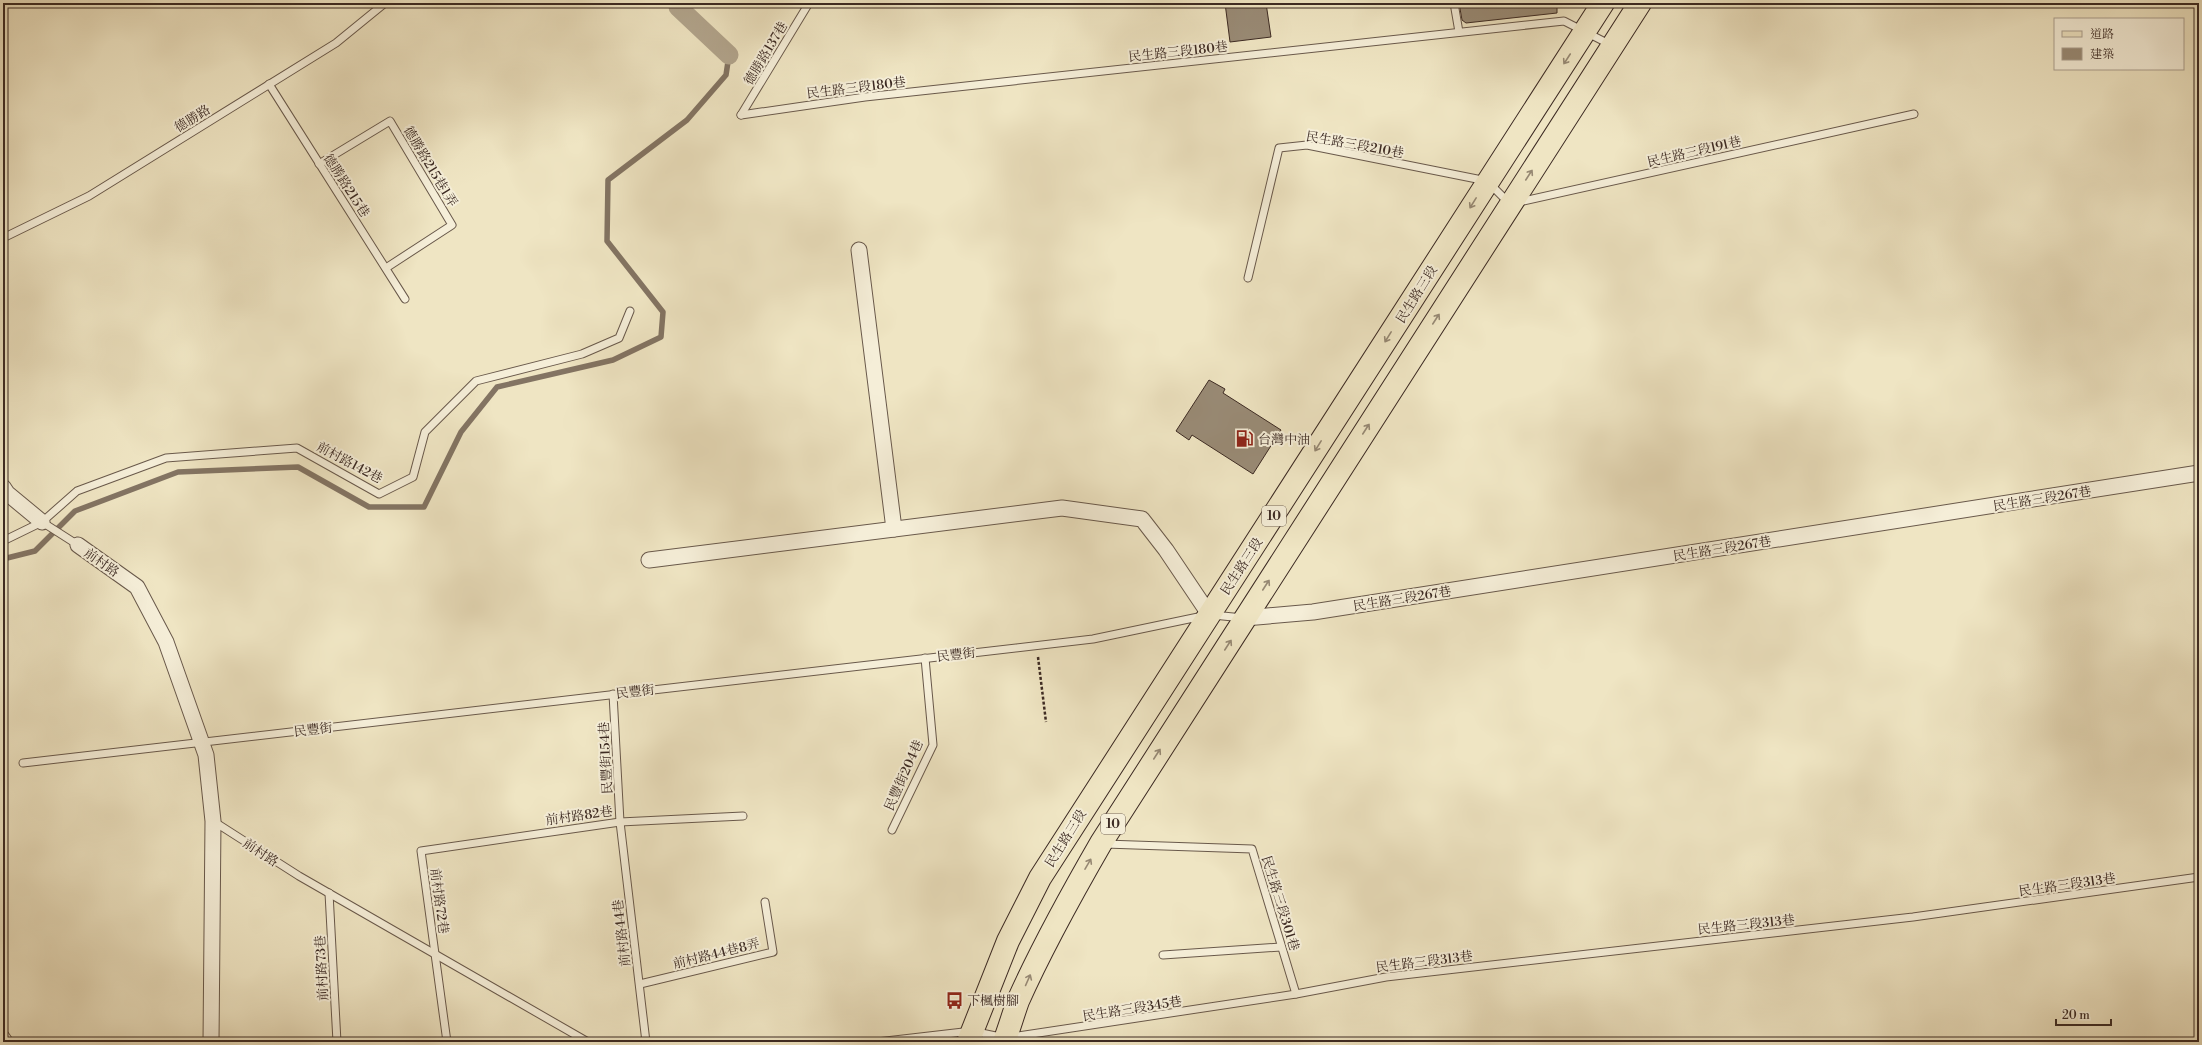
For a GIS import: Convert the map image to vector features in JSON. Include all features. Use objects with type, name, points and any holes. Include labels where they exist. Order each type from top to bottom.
[{"type":"main road","name":"民生路三段","points":[[970,1037],[1008,941],[1040,878],[1487,181],[1603,3]]},
{"type":"main road","name":"10","points":[[1005,1040],[1018,1003],[1038,957],[1100,843],[1640,3]]},
{"type":"street","points":[[859,250],[894,529]]},
{"type":"street","name":"民生路三段267巷","points":[[1245,618],[1313,612],[2199,474]]},
{"type":"street","points":[[3,487],[7,493],[42,522]]},
{"type":"street","points":[[649,560],[1062,508],[1142,519],[1166,550],[1209,614]]},
{"type":"street","name":"前村路","points":[[78,545],[137,587],[166,642],[200,742],[206,755],[213,821]]},
{"type":"street","points":[[211,1042],[213,821]]},
{"type":"lane","name":"德勝路137巷","points":[[741,115],[809,3]]},
{"type":"lane","points":[[1454,3],[1458,32]]},
{"type":"lane","name":"德勝路","points":[[3,238],[89,196],[336,43],[383,4]]},
{"type":"lane","name":"民生路三段180巷","points":[[741,115],[873,96],[1564,21],[1586,30],[1612,46]]},
{"type":"lane","name":"德勝路215巷","points":[[269,84],[405,299]]},
{"type":"lane","name":"民生路三段191巷","points":[[1510,204],[1914,114]]},
{"type":"lane","name":"德勝路215巷1弄","points":[[319,164],[390,121],[452,225],[386,268]]},
{"type":"lane","name":"民生路三段210巷","points":[[1248,278],[1279,148],[1307,145],[1487,181]]},
{"type":"lane","points":[[1487,181],[1510,204]]},
{"type":"lane","name":"前村路142巷","points":[[42,522],[77,491],[166,458],[297,448],[379,494],[413,477],[425,432],[476,381],[582,354],[619,338],[630,311]]},
{"type":"lane","points":[[3,541],[42,522],[78,545]]},
{"type":"lane","name":"民豐街","points":[[23,764],[200,742],[1093,639],[1209,614],[1245,618]]},
{"type":"lane","name":"民豐街204巷","points":[[892,830],[933,745],[924,658]]},
{"type":"lane","name":"民豐街154巷","points":[[613,694],[620,822]]},
{"type":"lane","name":"前村路82巷","points":[[420,851],[620,822],[743,816]]},
{"type":"lane","name":"前村路","points":[[213,821],[329,893],[588,1042]]},
{"type":"lane","name":"前村路44巷","points":[[620,822],[646,1042]]},
{"type":"lane","name":"民生路三段301巷","points":[[1100,843],[1252,849],[1296,994]]},
{"type":"lane","name":"前村路72巷","points":[[420,851],[447,1042]]},
{"type":"lane","name":"民生路三段313巷","points":[[1296,994],[1386,977],[1913,917],[2199,877]]},
{"type":"lane","name":"前村路73巷","points":[[329,893],[337,1042]]},
{"type":"lane","name":"前村路44巷8弄","points":[[640,984],[773,952],[765,902]]},
{"type":"lane","points":[[1163,955],[1282,947]]},
{"type":"lane","name":"民生路三段345巷","points":[[970,1037],[1005,1040],[1296,994]]},
{"type":"lane","points":[[3,1032],[10,1042]]},
{"type":"lane","points":[[877,1042],[970,1037]]},
{"type":"path","points":[[1036,645],[1046,722]]},
{"type":"building","points":[[1225,3],[1266,3],[1271,37],[1230,42]]},
{"type":"building","points":[[1459,3],[1557,3],[1557,13],[1466,23],[1462,20]]},
{"type":"building","points":[[1209,380],[1225,389],[1223,393],[1281,430],[1253,474],[1192,435],[1189,440],[1176,431]]},
{"type":"waterway","points":[[678,3],[678,7],[729,55]]},
{"type":"waterway","points":[[3,559],[35,551],[75,511],[178,472],[298,467],[369,507],[424,507],[461,432],[497,387],[613,360],[661,337],[663,312],[607,241],[608,180],[687,120],[726,75],[729,55]]},
{"type":"place","name":"台灣中油","points":[[1245,439]]},
{"type":"place","name":"下楓樹腳","points":[[954,1000]]}]
